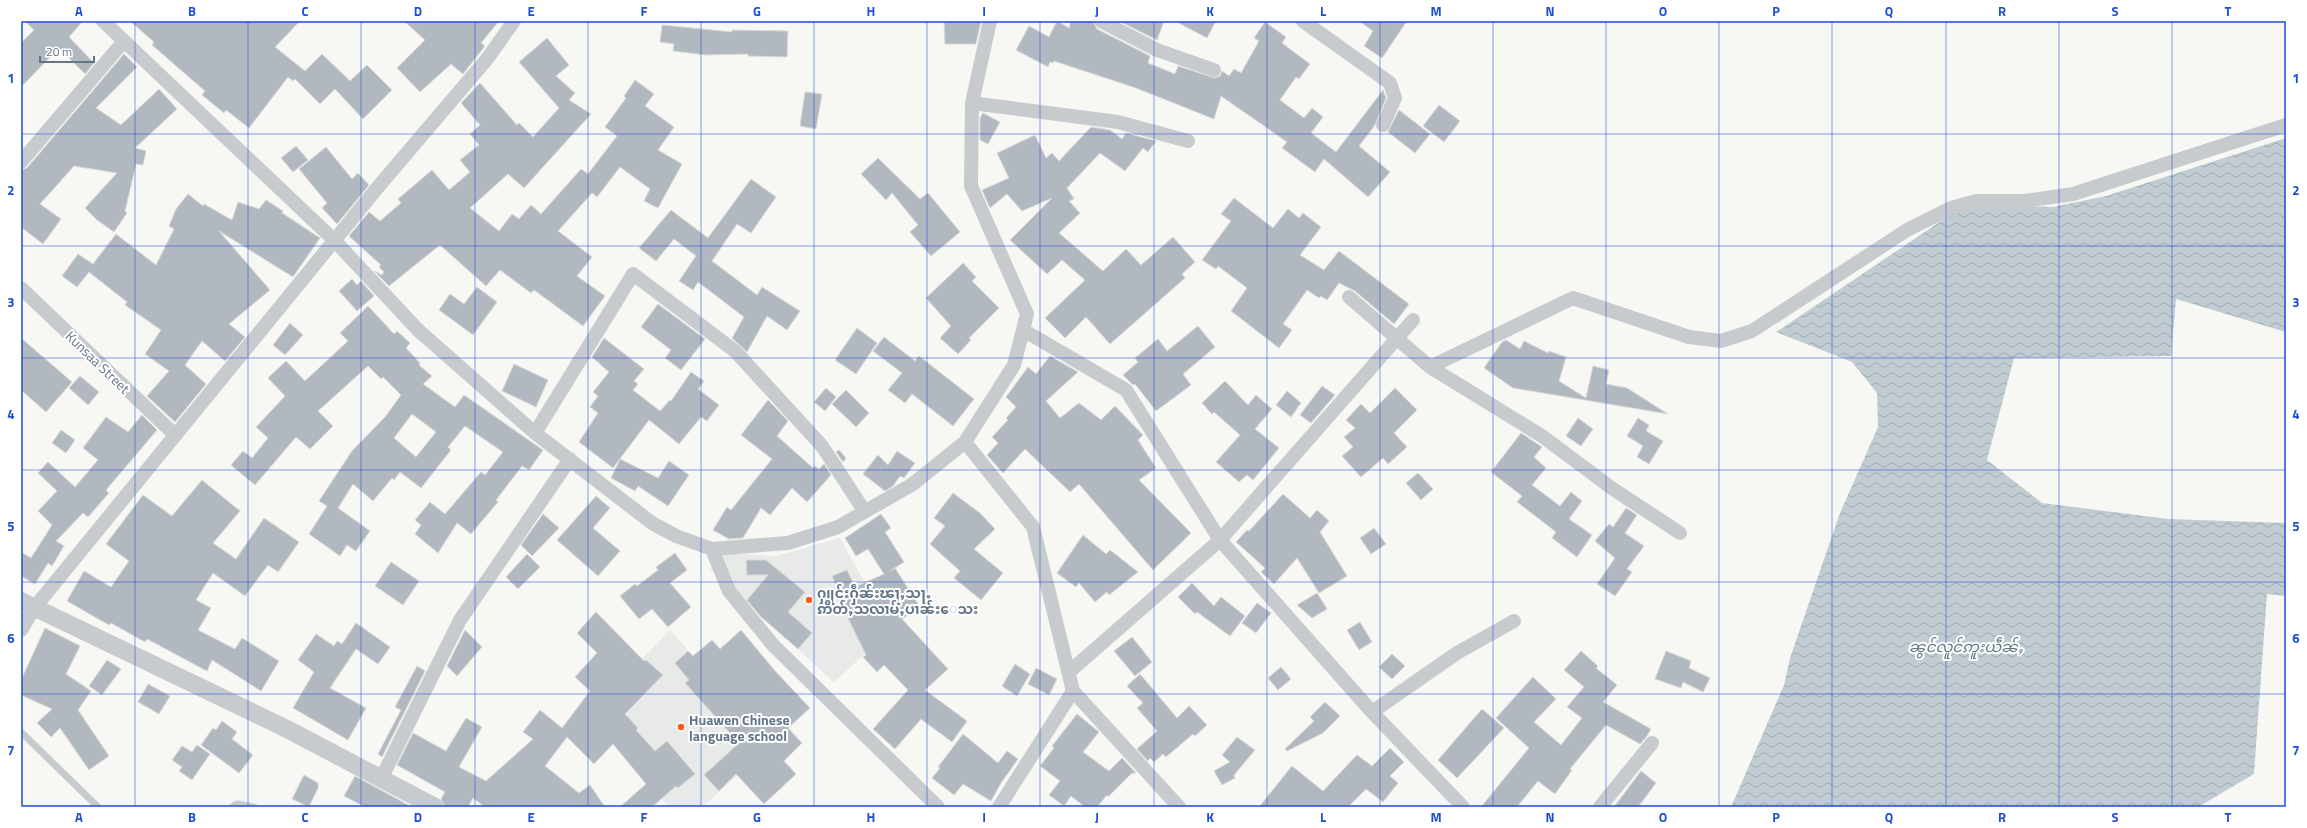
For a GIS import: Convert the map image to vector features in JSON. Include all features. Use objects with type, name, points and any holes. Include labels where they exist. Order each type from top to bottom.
[{"type":"street","points":[[103,21],[335,241],[418,330],[536,433],[652,523],[676,536],[712,549],[788,544],[838,527],[913,484],[965,442],[1014,365],[1027,314],[971,186],[972,103],[990,21]]},
{"type":"street","points":[[21,630],[28,604],[175,435],[487,59],[514,21]]},
{"type":"street","points":[[1101,21],[1157,50],[1214,70]]},
{"type":"street","points":[[1303,21],[1390,82],[1395,98],[1383,125]]},
{"type":"street","points":[[21,162],[124,41]]},
{"type":"street","points":[[972,103],[1118,122],[1188,141]]},
{"type":"street","points":[[1430,367],[1573,298],[1689,336],[1721,341],[1752,331],[1908,230],[1951,208],[1976,202],[2025,201],[2073,194],[2286,125]]},
{"type":"street","points":[[536,433],[634,274],[735,352],[822,446],[865,512]]},
{"type":"street","name":"Kunsaa Street","points":[[21,288],[175,435]]},
{"type":"street","points":[[1349,297],[1430,367],[1542,436],[1613,489],[1680,533]]},
{"type":"street","points":[[1069,672],[1220,540],[1412,320]]},
{"type":"street","points":[[1023,330],[1126,390],[1220,540],[1372,712],[1463,807]]},
{"type":"street","points":[[965,442],[1033,527],[1073,691],[1179,807]]},
{"type":"street","points":[[381,779],[460,620],[570,459]]},
{"type":"street","points":[[712,549],[729,591],[773,645],[938,807]]},
{"type":"street","points":[[28,604],[287,730],[435,807]]},
{"type":"street","points":[[1372,712],[1457,653],[1514,621]]},
{"type":"street","points":[[999,807],[1073,691]]},
{"type":"street","points":[[1600,807],[1652,743]]},
{"type":"lane","points":[[21,732],[98,807]]},
{"type":"lane","points":[[232,807],[237,804],[254,807]]},
{"type":"shaded area","name":"ႁူင်းႁဵၼ်းၽႃႇသႃႇ ဢိတ်ႇသလၢမ်ႇပၢၼ်းေသး","points":[[840,538],[891,630],[834,682],[710,569],[721,553],[776,556]]},
{"type":"shaded area","name":"Huawen Chinese language school","points":[[670,630],[772,743],[703,807],[669,807],[590,712]]},
{"type":"water","name":"ၼွင်လူင်ဢူးယဵၼ်ႇ","points":[[2286,138],[2286,332],[2176,299],[2171,356],[2014,358],[1987,460],[2042,503],[2168,519],[2286,523],[2286,596],[2267,594],[2254,774],[2198,807],[1731,807],[1784,685],[1790,658],[1840,513],[1878,427],[1877,393],[1852,362],[1776,332],[1956,211],[1981,205],[2053,207],[2106,196]]},
{"type":"building","points":[[25,21],[83,21],[69,37],[94,63],[85,74],[59,48],[21,87],[21,43],[34,30]]},
{"type":"building","points":[[130,21],[300,21],[275,47],[305,71],[322,54],[350,81],[367,65],[392,90],[363,119],[335,89],[320,104],[295,79],[293,81],[288,77],[249,128],[226,110],[224,113],[202,95],[205,91],[152,45],[154,42]]},
{"type":"building","points":[[404,21],[499,21],[481,43],[485,46],[463,74],[451,64],[420,92],[397,68],[425,40]]},
{"type":"building","points":[[944,21],[981,21],[976,44],[945,44]]},
{"type":"building","points":[[1057,21],[1069,28],[1071,21],[1093,21],[1097,29],[1150,56],[1148,63],[1175,74],[1178,66],[1215,78],[1220,76],[1222,71],[1229,76],[1234,69],[1241,73],[1259,41],[1254,38],[1265,22],[1286,37],[1282,43],[1310,64],[1299,79],[1296,77],[1280,100],[1304,118],[1312,108],[1323,117],[1311,133],[1336,152],[1383,90],[1386,98],[1375,125],[1359,146],[1390,172],[1368,197],[1324,159],[1315,172],[1282,148],[1287,142],[1221,96],[1214,119],[1136,88],[1054,61],[1053,63],[1050,62],[1048,67],[1016,50],[1029,26],[1049,37]]},
{"type":"building","points":[[1119,21],[1164,21],[1157,40]]},
{"type":"building","points":[[1175,21],[1216,21],[1207,38]]},
{"type":"building","points":[[1359,21],[1407,21],[1382,58],[1364,46],[1373,31]]},
{"type":"building","points":[[662,25],[732,32],[732,30],[788,31],[787,57],[748,56],[748,54],[706,55],[673,51],[674,44],[660,42]]},
{"type":"building","points":[[547,38],[569,65],[556,76],[575,93],[569,100],[591,114],[524,188],[508,174],[470,208],[499,231],[512,214],[519,219],[531,205],[541,214],[581,169],[588,174],[617,136],[605,127],[626,98],[624,96],[635,80],[654,94],[645,106],[674,127],[658,150],[682,164],[658,208],[644,201],[650,189],[620,167],[597,197],[592,193],[558,231],[592,257],[577,276],[605,296],[583,326],[534,290],[531,293],[500,270],[486,286],[440,245],[389,286],[374,271],[382,275],[384,272],[379,267],[381,265],[349,236],[369,212],[380,221],[401,203],[398,199],[432,170],[449,190],[470,172],[460,160],[479,145],[470,134],[480,125],[461,103],[480,83],[517,125],[519,123],[533,137],[559,108],[519,62]]},
{"type":"building","points":[[124,54],[137,67],[96,108],[121,125],[159,89],[177,109],[135,148],[146,151],[143,165],[136,164],[125,211],[127,213],[114,232],[97,220],[85,208],[117,173],[74,166],[40,204],[61,219],[43,244],[21,227],[21,170],[27,168]]},
{"type":"building","points":[[805,92],[822,94],[816,129],[800,126]]},
{"type":"building","points":[[1439,105],[1460,121],[1444,142],[1423,126]]},
{"type":"building","points":[[1399,110],[1430,134],[1415,153],[1388,132]]},
{"type":"building","points":[[983,113],[1000,122],[988,144],[980,140],[980,118]]},
{"type":"building","points":[[1091,127],[1110,130],[1122,139],[1126,133],[1156,141],[1148,152],[1143,148],[1125,171],[1100,153],[1067,188],[1074,199],[1069,201],[1080,213],[1059,233],[1103,271],[1126,249],[1141,265],[1173,237],[1195,262],[1182,274],[1185,278],[1110,344],[1086,317],[1065,338],[1045,318],[1085,280],[1062,260],[1047,274],[1010,240],[1052,198],[1022,211],[1007,194],[990,208],[982,190],[1009,178],[997,153],[1035,135],[1046,158],[1052,153],[1059,161]]},
{"type":"building","points":[[296,146],[308,160],[293,172],[281,158]]},
{"type":"building","points":[[326,147],[352,179],[358,173],[369,185],[337,224],[322,208],[327,203],[299,169]]},
{"type":"building","points":[[878,158],[920,199],[928,193],[960,232],[931,256],[910,232],[918,225],[892,193],[886,200],[861,174]]},
{"type":"building","points":[[751,179],[776,197],[751,233],[737,224],[712,261],[757,295],[762,287],[800,311],[787,330],[767,316],[747,352],[732,338],[744,317],[698,282],[693,290],[679,281],[696,256],[674,239],[656,261],[639,248],[671,210],[708,238]]},
{"type":"building","points":[[188,194],[203,206],[204,204],[232,220],[238,202],[259,209],[266,200],[283,211],[282,213],[320,238],[293,277],[219,231],[270,290],[229,324],[245,337],[225,361],[202,341],[185,365],[206,384],[175,422],[147,396],[169,371],[145,354],[161,330],[125,305],[127,302],[89,272],[77,287],[62,276],[78,254],[93,264],[116,234],[156,265],[174,229],[169,226],[176,209]]},
{"type":"building","points":[[1234,198],[1273,228],[1288,209],[1299,218],[1303,213],[1321,227],[1300,255],[1324,270],[1339,251],[1409,304],[1394,324],[1355,291],[1339,283],[1327,300],[1321,296],[1319,298],[1307,290],[1283,324],[1292,330],[1279,348],[1231,311],[1247,288],[1218,266],[1216,269],[1202,260],[1231,221],[1221,214]]},
{"type":"building","points":[[963,263],[976,277],[972,281],[999,308],[969,338],[971,340],[958,354],[940,338],[951,326],[926,298]]},
{"type":"building","points":[[352,279],[357,285],[361,281],[374,296],[357,311],[339,291]]},
{"type":"building","points":[[477,287],[497,302],[473,335],[439,310],[450,294],[464,304]]},
{"type":"building","points":[[658,304],[705,339],[681,370],[665,358],[671,350],[641,327]]},
{"type":"building","points":[[368,306],[394,334],[397,331],[410,343],[406,348],[420,363],[419,365],[432,376],[423,384],[455,407],[464,395],[543,450],[529,470],[522,466],[496,500],[498,502],[471,534],[457,523],[438,553],[415,534],[421,525],[415,520],[430,502],[445,514],[481,472],[485,475],[503,452],[465,426],[448,447],[451,450],[421,488],[400,472],[394,480],[392,478],[373,501],[353,484],[338,508],[370,531],[356,551],[347,545],[340,556],[309,534],[327,506],[319,501],[352,451],[385,417],[401,395],[383,377],[381,379],[368,366],[318,411],[333,426],[310,449],[296,437],[255,485],[231,465],[243,451],[252,458],[268,438],[256,427],[285,396],[268,378],[286,361],[305,381],[348,341],[340,333]],"holes":[[[412,414],[436,432],[416,457],[394,438]]]},
{"type":"building","points":[[290,323],[303,335],[285,355],[273,345]]},
{"type":"building","points":[[1198,326],[1215,347],[1183,374],[1191,385],[1156,411],[1135,384],[1133,385],[1123,375],[1138,362],[1135,358],[1158,339],[1167,351]]},
{"type":"building","points":[[857,328],[877,343],[856,374],[835,360]]},
{"type":"building","points":[[884,337],[915,361],[919,356],[974,399],[953,426],[912,394],[905,403],[888,390],[902,373],[873,351]]},
{"type":"building","points":[[21,338],[72,382],[46,412],[21,390]]},
{"type":"building","points":[[604,338],[644,369],[634,381],[638,384],[633,390],[660,411],[670,400],[671,401],[691,372],[704,381],[698,389],[719,405],[707,421],[701,417],[679,444],[649,420],[613,468],[579,442],[598,413],[590,407],[598,396],[593,392],[609,372],[592,357]]},
{"type":"building","points":[[1506,340],[1520,349],[1524,341],[1548,353],[1549,351],[1566,357],[1559,381],[1586,398],[1593,366],[1609,370],[1606,384],[1627,388],[1668,414],[1513,388],[1484,368],[1502,342]]},
{"type":"building","points":[[1050,356],[1078,372],[1046,401],[1060,418],[1079,403],[1101,420],[1115,406],[1143,435],[1138,440],[1156,468],[1139,480],[1191,533],[1153,570],[1079,484],[1070,492],[1025,449],[1003,473],[987,455],[998,443],[992,437],[1008,420],[1006,418],[1016,407],[1006,397],[1028,367],[1036,374]]},
{"type":"building","points":[[514,364],[548,380],[536,407],[502,391]]},
{"type":"building","points":[[80,376],[99,392],[88,405],[69,388]]},
{"type":"building","points":[[1225,381],[1248,405],[1256,395],[1272,409],[1255,429],[1279,448],[1253,480],[1247,475],[1239,482],[1216,462],[1240,435],[1214,412],[1212,414],[1202,403]]},
{"type":"building","points":[[1322,386],[1335,395],[1311,423],[1300,415]]},
{"type":"building","points":[[826,388],[836,397],[825,411],[814,402]]},
{"type":"building","points":[[1395,388],[1417,410],[1394,433],[1407,447],[1388,464],[1383,458],[1361,477],[1342,456],[1353,447],[1344,437],[1355,428],[1346,420],[1361,404],[1370,413]]},
{"type":"building","points":[[846,390],[869,413],[856,427],[832,404]]},
{"type":"building","points":[[1287,391],[1301,403],[1291,417],[1276,405]]},
{"type":"building","points":[[768,400],[788,421],[777,436],[813,468],[815,466],[819,469],[824,464],[831,475],[807,502],[792,488],[770,515],[761,508],[743,538],[729,539],[713,530],[727,507],[731,510],[772,459],[741,435]]},
{"type":"building","points":[[142,415],[157,430],[106,490],[109,493],[88,517],[83,513],[56,541],[64,546],[52,566],[48,563],[35,584],[21,576],[21,552],[31,558],[52,525],[38,511],[57,491],[38,473],[48,462],[75,487],[98,460],[83,448],[106,417],[128,432]]},
{"type":"building","points":[[1578,418],[1593,429],[1581,446],[1566,436]]},
{"type":"building","points":[[1638,418],[1649,425],[1646,431],[1663,441],[1649,464],[1637,457],[1643,446],[1627,436]]},
{"type":"building","points":[[61,430],[75,440],[66,453],[52,443]]},
{"type":"building","points":[[1521,433],[1542,447],[1534,457],[1546,468],[1532,485],[1560,506],[1571,492],[1582,501],[1569,519],[1592,535],[1577,557],[1552,538],[1556,532],[1517,502],[1522,496],[1491,472]]},
{"type":"building","points":[[839,450],[846,458],[843,462],[836,452]]},
{"type":"building","points":[[897,451],[915,463],[904,478],[900,476],[893,486],[885,491],[863,474],[878,455],[888,465]]},
{"type":"building","points":[[620,459],[658,478],[669,461],[689,475],[668,506],[638,486],[635,491],[611,478]]},
{"type":"building","points":[[1418,473],[1433,489],[1421,500],[1406,483]]},
{"type":"building","points":[[202,480],[240,511],[213,543],[236,559],[264,518],[299,542],[278,572],[268,565],[245,596],[213,573],[196,600],[211,608],[198,630],[235,649],[242,638],[279,661],[261,691],[212,660],[207,671],[147,639],[145,642],[111,623],[109,625],[67,601],[84,571],[111,587],[129,561],[106,544],[143,495],[172,516]]},
{"type":"building","points":[[953,493],[980,513],[995,529],[974,549],[1003,573],[981,600],[954,578],[960,571],[930,544],[945,526],[934,518]]},
{"type":"building","points":[[1283,494],[1310,518],[1317,510],[1329,521],[1320,532],[1347,576],[1319,593],[1297,558],[1274,584],[1261,572],[1265,568],[1236,542],[1247,530],[1249,531]]},
{"type":"building","points":[[596,496],[610,508],[593,528],[620,551],[598,576],[557,540]]},
{"type":"building","points":[[1626,508],[1637,515],[1625,533],[1644,546],[1627,569],[1632,572],[1615,596],[1597,584],[1615,558],[1595,541],[1609,524],[1613,527]]},
{"type":"building","points":[[543,514],[559,528],[532,556],[521,545]]},
{"type":"building","points":[[881,514],[891,528],[885,532],[904,562],[890,571],[895,568],[920,607],[902,619],[948,669],[925,690],[967,721],[952,742],[921,719],[895,749],[873,729],[908,690],[884,665],[877,672],[863,657],[866,655],[837,596],[840,595],[832,576],[847,570],[855,587],[884,574],[868,549],[856,556],[845,538]]},
{"type":"building","points":[[1374,528],[1386,544],[1371,554],[1360,538]]},
{"type":"building","points":[[1083,535],[1106,554],[1110,550],[1138,572],[1109,595],[1107,592],[1095,602],[1079,583],[1076,587],[1057,573]]},
{"type":"building","points":[[675,553],[687,570],[670,583],[691,607],[668,627],[652,609],[639,619],[620,596],[635,584],[637,586],[658,570],[656,567]]},
{"type":"building","points":[[527,554],[540,567],[518,589],[506,577]]},
{"type":"building","points":[[746,560],[766,560],[805,592],[788,612],[812,633],[798,649],[761,617],[747,600],[768,575],[747,575]]},
{"type":"building","points":[[391,562],[419,581],[403,605],[375,586]]},
{"type":"building","points":[[1192,583],[1214,606],[1221,597],[1245,616],[1230,636],[1197,612],[1195,614],[1178,597]]},
{"type":"building","points":[[1317,593],[1327,609],[1312,618],[1297,605]]},
{"type":"building","points":[[1257,603],[1271,613],[1256,633],[1242,623]]},
{"type":"building","points":[[596,612],[644,661],[646,660],[663,675],[625,714],[638,728],[636,730],[655,751],[667,741],[695,774],[678,788],[676,786],[652,807],[620,807],[646,784],[613,744],[594,764],[567,737],[545,766],[579,793],[590,785],[605,807],[485,807],[473,798],[468,807],[445,807],[441,799],[445,792],[397,765],[413,733],[446,751],[466,718],[482,727],[459,767],[486,781],[533,739],[523,732],[540,710],[562,728],[590,691],[575,677],[597,653],[577,633]]},
{"type":"building","points":[[1360,622],[1372,642],[1359,650],[1347,630]]},
{"type":"building","points":[[356,623],[390,647],[378,664],[356,649],[330,688],[366,708],[348,740],[293,708],[314,672],[298,660],[316,634],[334,646],[337,641],[342,644]]},
{"type":"building","points":[[45,628],[80,646],[66,674],[91,691],[78,710],[109,756],[89,770],[60,728],[51,737],[37,723],[52,709],[21,695],[21,680]]},
{"type":"building","points":[[465,630],[482,647],[457,676],[447,666]]},
{"type":"building","points":[[741,630],[776,672],[810,708],[788,728],[802,743],[784,761],[796,774],[764,804],[736,774],[719,791],[704,775],[739,743],[685,683],[689,680],[675,663],[688,651],[693,656],[712,640],[720,649]]},
{"type":"building","points":[[1132,637],[1152,662],[1135,676],[1114,651]]},
{"type":"building","points":[[1581,651],[1598,666],[1596,668],[1617,685],[1603,702],[1651,729],[1647,736],[1640,744],[1606,725],[1570,769],[1572,770],[1555,794],[1538,781],[1517,807],[1481,807],[1529,748],[1496,718],[1533,677],[1556,699],[1534,722],[1561,745],[1582,718],[1567,707],[1584,687],[1564,670]]},
{"type":"building","points":[[1666,651],[1691,661],[1689,668],[1710,678],[1703,692],[1683,682],[1681,688],[1655,679]]},
{"type":"building","points":[[1392,654],[1405,666],[1392,679],[1379,667]]},
{"type":"building","points":[[107,660],[121,669],[102,695],[89,686]]},
{"type":"building","points":[[1015,664],[1030,674],[1017,696],[1002,686]]},
{"type":"building","points":[[417,666],[425,671],[382,757],[378,754],[401,710],[395,707]]},
{"type":"building","points":[[1281,667],[1291,679],[1278,690],[1268,678]]},
{"type":"building","points":[[1036,668],[1057,679],[1049,695],[1028,684]]},
{"type":"building","points":[[1140,674],[1177,718],[1189,706],[1207,725],[1195,736],[1193,734],[1166,757],[1163,754],[1154,762],[1150,758],[1148,761],[1137,749],[1157,731],[1137,708],[1143,703],[1127,686]]},
{"type":"building","points":[[148,684],[170,696],[159,714],[138,702]]},
{"type":"building","points":[[1325,702],[1340,716],[1323,733],[1287,751],[1285,749],[1314,721],[1310,717]]},
{"type":"building","points":[[1482,709],[1504,728],[1457,778],[1438,760]]},
{"type":"building","points":[[1077,714],[1099,732],[1083,752],[1109,771],[1122,758],[1136,773],[1132,773],[1108,797],[1107,795],[1097,807],[1085,807],[1071,796],[1064,806],[1049,795],[1060,781],[1040,766],[1054,748],[1052,746]]},
{"type":"building","points":[[222,721],[237,732],[232,739],[253,755],[239,773],[201,745],[213,728],[216,730]]},
{"type":"building","points":[[963,734],[998,763],[1007,751],[1018,759],[1001,783],[991,801],[963,784],[954,795],[932,778],[940,768],[938,767]]},
{"type":"building","points":[[1237,737],[1255,750],[1234,775],[1235,778],[1222,785],[1214,771],[1230,762],[1222,755]]},
{"type":"building","points":[[197,745],[210,754],[192,780],[179,771],[182,767],[172,760],[182,746],[192,752]]},
{"type":"building","points":[[1390,748],[1404,762],[1390,776],[1398,783],[1383,802],[1366,789],[1348,807],[1259,807],[1292,766],[1323,791],[1357,755],[1372,766]]},
{"type":"building","points":[[1641,771],[1656,783],[1638,807],[1614,807]]},
{"type":"building","points":[[304,775],[318,783],[318,788],[309,807],[292,799]]},
{"type":"building","points":[[355,776],[412,807],[365,807],[344,796]]},
{"type":"place","name":"ႁူင်းႁဵၼ်းၽႃႇသႃႇ ဢိတ်ႇသလၢမ်ႇပၢၼ်းေသး","points":[[809,600]]},
{"type":"place","name":"Huawen Chinese language school","points":[[681,727]]}]
